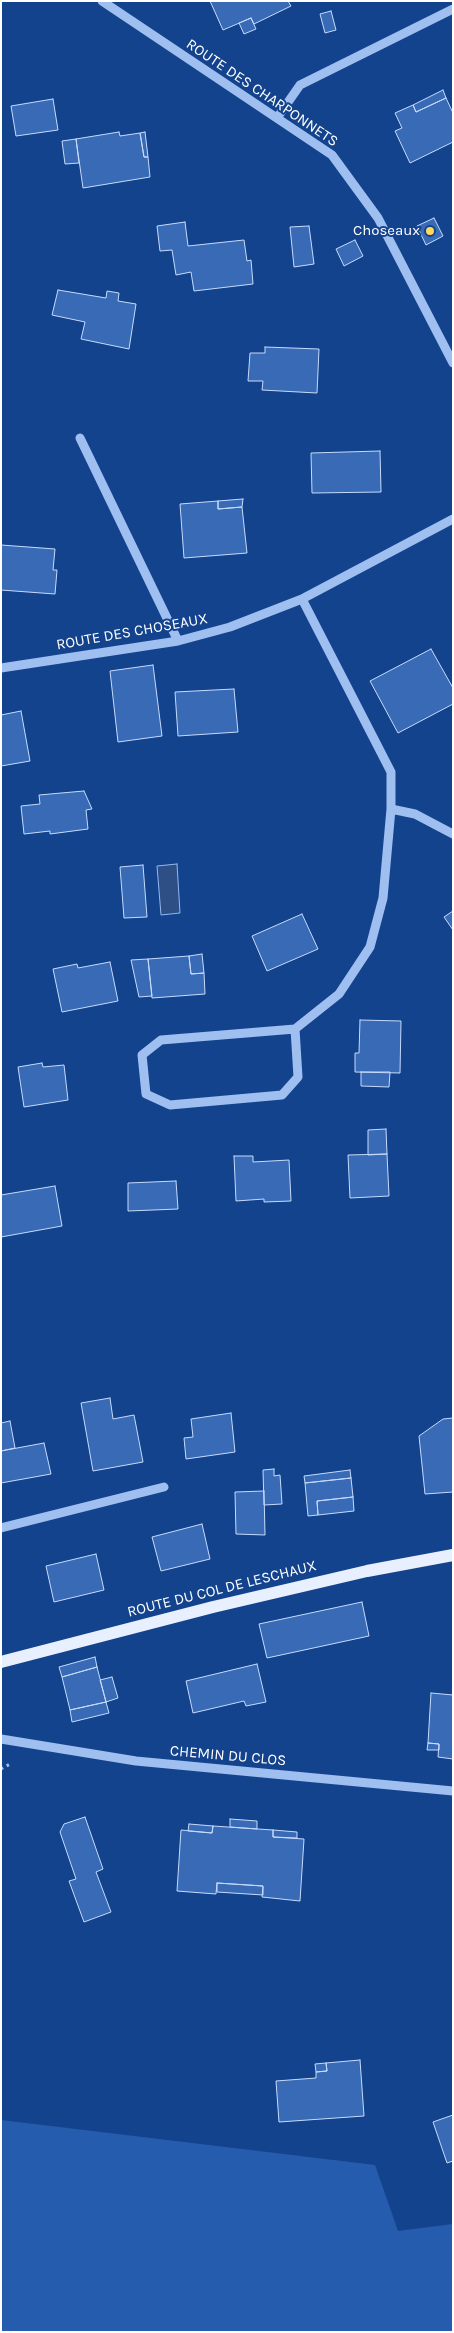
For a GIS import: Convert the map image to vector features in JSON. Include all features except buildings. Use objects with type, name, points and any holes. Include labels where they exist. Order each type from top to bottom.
[{"type":"main road","name":"ROUTE DU COL DE LESCHAUX","points":[[1,1662],[367,1570],[453,1555]]},
{"type":"street","name":"ROUTE DES CHARPONNETS","points":[[102,1],[332,155],[372,210],[453,363]]},
{"type":"street","points":[[277,118],[300,85],[453,9]]},
{"type":"street","points":[[80,438],[178,641]]},
{"type":"street","name":"ROUTE DES CHOSEAUX","points":[[1,668],[178,641],[230,627],[302,600],[453,519]]},
{"type":"street","points":[[295,1029],[298,1077],[282,1095],[170,1104],[146,1094],[142,1056],[161,1040],[295,1029],[339,994],[370,947],[383,898],[391,809],[391,772],[302,600]]},
{"type":"street","points":[[391,809],[415,814],[453,834]]},
{"type":"street","points":[[1,1528],[164,1487]]},
{"type":"street","name":"CHEMIN DU CLOS","points":[[1,1739],[136,1761],[453,1791]]},
{"type":"shaded area","points":[[177,864],[180,913],[161,915],[157,866]]},
{"type":"shaded area","points":[[1,2120],[375,2165],[398,2231],[453,2224],[453,2332],[1,2332]]},
{"type":"place","name":"Choseaux","points":[[430,231]]}]
